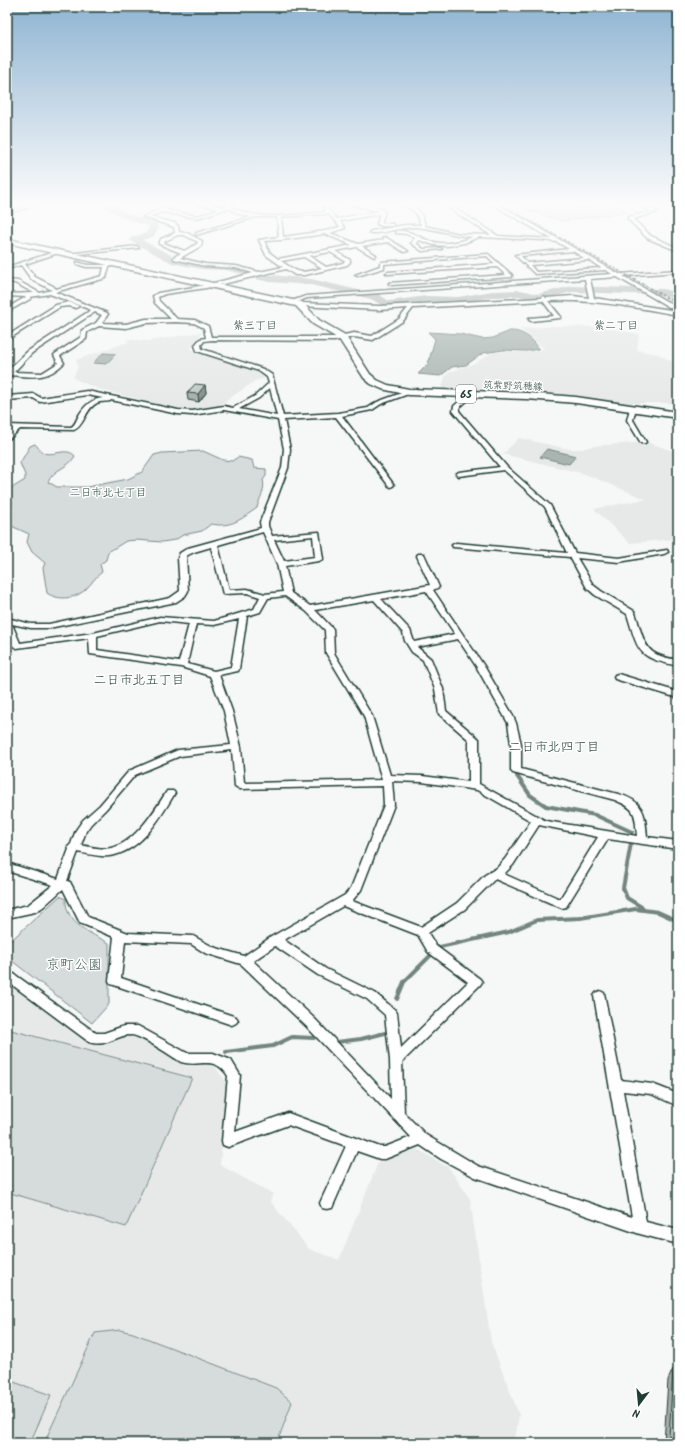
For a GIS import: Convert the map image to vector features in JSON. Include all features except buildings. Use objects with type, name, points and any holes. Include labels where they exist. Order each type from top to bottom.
[{"type":"main road","points":[[145,272],[214,285],[302,305]]},
{"type":"main road","name":"筑紫野筑穂線","points":[[302,305],[316,322],[342,337],[367,376],[374,382],[385,387],[410,392],[552,398],[678,415]]},
{"type":"street","points":[[8,373],[43,375],[48,373],[60,363],[57,355],[84,338],[84,331],[98,324],[105,314],[59,295],[52,291],[51,287],[33,278],[28,272]]},
{"type":"street","points":[[7,295],[21,297],[52,291],[104,277],[107,272]]},
{"type":"street","points":[[252,272],[257,273]]},
{"type":"street","points":[[175,320],[157,302],[155,296],[162,293],[183,292],[264,272]]},
{"type":"street","points":[[294,272],[297,274],[315,272]]},
{"type":"street","points":[[357,275],[367,272]]},
{"type":"street","points":[[386,272],[388,274],[386,276],[395,290]]},
{"type":"street","points":[[388,274],[417,272]]},
{"type":"street","points":[[391,284],[510,276],[506,272]]},
{"type":"street","points":[[535,272],[536,273],[560,272]]},
{"type":"street","points":[[611,272],[678,311]]},
{"type":"street","points":[[292,302],[309,297],[395,290],[668,272]]},
{"type":"street","points":[[586,278],[592,299]]},
{"type":"street","points":[[451,280],[457,286]]},
{"type":"street","points":[[7,281],[16,282],[39,294]]},
{"type":"street","points":[[7,310],[26,299],[46,294],[59,295]]},
{"type":"street","points":[[302,305],[380,308],[544,298],[592,299],[678,311]]},
{"type":"street","points":[[531,319],[558,317],[548,306],[544,298]]},
{"type":"street","points":[[7,338],[58,306],[69,304],[94,310]]},
{"type":"street","points":[[287,594],[281,564],[264,522],[285,468],[287,449],[270,376],[261,370],[198,349],[199,343],[209,338],[334,339],[354,335],[374,338],[401,320],[411,307]]},
{"type":"street","points":[[8,373],[30,352],[94,310]]},
{"type":"street","points":[[98,324],[126,326],[149,321],[175,320],[195,322],[206,327],[209,338]]},
{"type":"street","points":[[233,410],[257,397],[272,383]]},
{"type":"street","points":[[7,398],[34,396],[40,400],[87,393],[185,412],[220,408],[280,418],[338,415],[370,409],[379,403],[410,392]]},
{"type":"street","points":[[467,394],[466,399],[456,407],[456,411],[504,468],[548,506],[585,580],[593,589],[631,613],[642,647],[647,653],[678,663]]},
{"type":"street","points":[[7,427],[72,429],[76,427],[87,407],[102,400],[125,401]]},
{"type":"street","points":[[633,408],[630,420],[644,442]]},
{"type":"street","points":[[338,415],[391,485]]},
{"type":"street","points":[[7,439],[18,428]]},
{"type":"street","points":[[459,474],[504,468]]},
{"type":"street","points":[[7,621],[31,626],[49,626],[173,600],[184,591],[183,555],[191,550],[266,529]]},
{"type":"street","points":[[271,538],[316,534],[319,559],[281,564]]},
{"type":"street","points":[[214,544],[226,592],[247,591],[264,596],[287,594],[309,609],[329,629],[330,653],[366,711],[388,781],[389,805],[356,890],[343,902],[275,940],[245,961]]},
{"type":"street","points":[[456,545],[619,560],[664,552]]},
{"type":"street","points":[[309,609],[435,587],[421,556]]},
{"type":"street","points":[[428,588],[480,666],[507,712],[512,723],[516,744],[516,771],[618,797],[632,803],[638,809],[642,839]]},
{"type":"street","points":[[7,621],[17,646],[93,634],[160,618],[214,623],[243,616],[257,610],[264,596]]},
{"type":"street","points":[[375,597],[407,632],[412,645],[420,655],[427,659],[439,689],[442,712],[474,739],[474,786]]},
{"type":"street","points":[[93,634],[93,652],[182,665],[214,674],[235,669],[243,616]]},
{"type":"street","points":[[182,665],[193,622]]},
{"type":"street","points":[[412,645],[460,636]]},
{"type":"street","points":[[214,674],[228,711],[236,747],[240,786],[422,779],[474,786],[479,787],[544,824],[605,835],[678,845]]},
{"type":"street","points":[[618,678],[678,695]]},
{"type":"street","points":[[7,914],[31,909],[39,904],[61,884],[73,847],[81,830],[132,773],[178,753],[236,747]]},
{"type":"street","points":[[73,847],[109,852],[127,844],[145,828],[170,793]]},
{"type":"street","points":[[422,932],[461,906],[489,878],[501,871],[538,820]]},
{"type":"street","points":[[496,875],[562,904],[605,835]]},
{"type":"street","points":[[7,867],[66,885],[84,920],[120,936],[193,940],[209,950],[245,961],[311,1023],[421,1139],[474,1171],[640,1227],[678,1237]]},
{"type":"street","points":[[343,902],[422,932],[432,949],[476,982],[396,1060]]},
{"type":"street","points":[[120,936],[115,981],[232,1020]]},
{"type":"street","points":[[275,940],[322,972],[371,996],[391,1013],[396,1060],[398,1114]]},
{"type":"street","points":[[7,976],[93,1038],[100,1040],[120,1031],[133,1030],[138,1031],[186,1058],[213,1058],[227,1064],[234,1075],[228,1141],[288,1119],[380,1153],[385,1153],[421,1139]]},
{"type":"street","points":[[600,996],[640,1227]]},
{"type":"street","points":[[616,1085],[652,1090],[678,1100]]},
{"type":"street","points":[[327,1203],[354,1143]]},
{"type":"shaded area","points":[[553,326],[602,327],[639,334],[637,350],[658,354],[678,365],[678,403],[615,403],[534,393],[441,391],[445,377],[449,372],[476,363],[489,354],[494,352],[539,351],[544,348],[520,329]]},
{"type":"shaded area","points":[[510,331],[518,332],[527,336],[537,345],[539,349],[526,351],[503,350],[483,353],[466,365],[452,367],[440,376],[418,374],[428,364],[435,339],[428,332],[460,334],[482,339],[493,338]]},
{"type":"shaded area","points":[[202,332],[191,349],[258,371],[265,378],[255,381],[218,406],[180,410],[98,389],[73,378],[78,366],[76,360],[128,342],[127,339],[148,341]]},
{"type":"shaded area","points":[[103,353],[116,354],[106,364],[93,363]]},
{"type":"shaded area","points":[[519,438],[568,449],[582,449],[593,446],[647,442],[678,453],[678,539],[630,543],[594,509],[646,499],[585,474],[503,454]]},
{"type":"shaded area","points":[[547,449],[576,456],[569,464],[540,457]]},
{"type":"shaded area","points":[[7,985],[11,986],[91,1044],[103,1045],[127,1036],[138,1036],[185,1066],[212,1063],[227,1083],[220,1165],[273,1194],[270,1201],[309,1249],[339,1260],[378,1163],[417,1149],[449,1168],[470,1199],[491,1342],[519,1415],[516,1434],[510,1443],[7,1443]]},
{"type":"green space","points":[[35,444],[42,452],[50,454],[67,452],[75,456],[69,464],[57,471],[48,482],[57,487],[87,487],[128,479],[142,472],[154,455],[162,453],[203,451],[223,460],[232,461],[238,457],[252,460],[254,468],[266,469],[266,476],[263,480],[264,488],[257,508],[236,522],[225,525],[211,524],[202,531],[183,535],[175,540],[162,542],[136,540],[126,541],[108,552],[106,560],[100,564],[102,572],[86,589],[72,597],[62,598],[51,596],[47,593],[43,568],[45,563],[32,552],[27,542],[29,534],[7,524],[7,506],[13,503],[7,499],[7,491],[25,480],[25,475],[20,463],[30,446]]},
{"type":"green space","name":"京町公園","points":[[60,896],[66,899],[67,908],[70,915],[80,927],[109,943],[109,1004],[92,1023],[7,957],[7,944]]},
{"type":"green space","points":[[7,1029],[192,1078],[126,1227],[7,1192]]},
{"type":"green space","points":[[120,1330],[133,1333],[276,1388],[292,1402],[277,1443],[44,1443],[95,1333]]},
{"type":"green space","points":[[8,1380],[51,1395],[30,1443],[7,1443]]},
{"type":"waterway","points":[[243,272],[248,273]]},
{"type":"waterway","points":[[255,276],[270,279],[311,282],[354,292]]},
{"type":"waterway","points":[[362,294],[374,296],[387,305],[426,299],[458,300],[492,294],[521,293],[533,297],[539,297],[554,292],[572,289],[663,292],[678,297]]},
{"type":"waterway","points":[[517,776],[530,795],[546,806],[595,815],[632,832]]},
{"type":"waterway","points":[[631,843],[623,888],[627,898],[643,908]]},
{"type":"waterway","points":[[435,948],[509,932],[537,920],[580,918],[636,909],[658,912],[678,921]]},
{"type":"waterway","points":[[397,999],[404,982],[432,954]]},
{"type":"waterway","points":[[337,1042],[361,1039],[385,1033]]},
{"type":"waterway","points":[[226,1052],[273,1046],[292,1037],[314,1038]]},
{"type":"railway","points":[[620,272],[678,304]]},
{"type":"district","name":"紫三丁目","points":[[255,325]]},
{"type":"district","name":"紫二丁目","points":[[616,325]]},
{"type":"district","name":"二日市北七丁目","points":[[108,492]]},
{"type":"district","name":"二日市北五丁目","points":[[139,679]]},
{"type":"district","name":"二日市北四丁目","points":[[554,746]]}]
